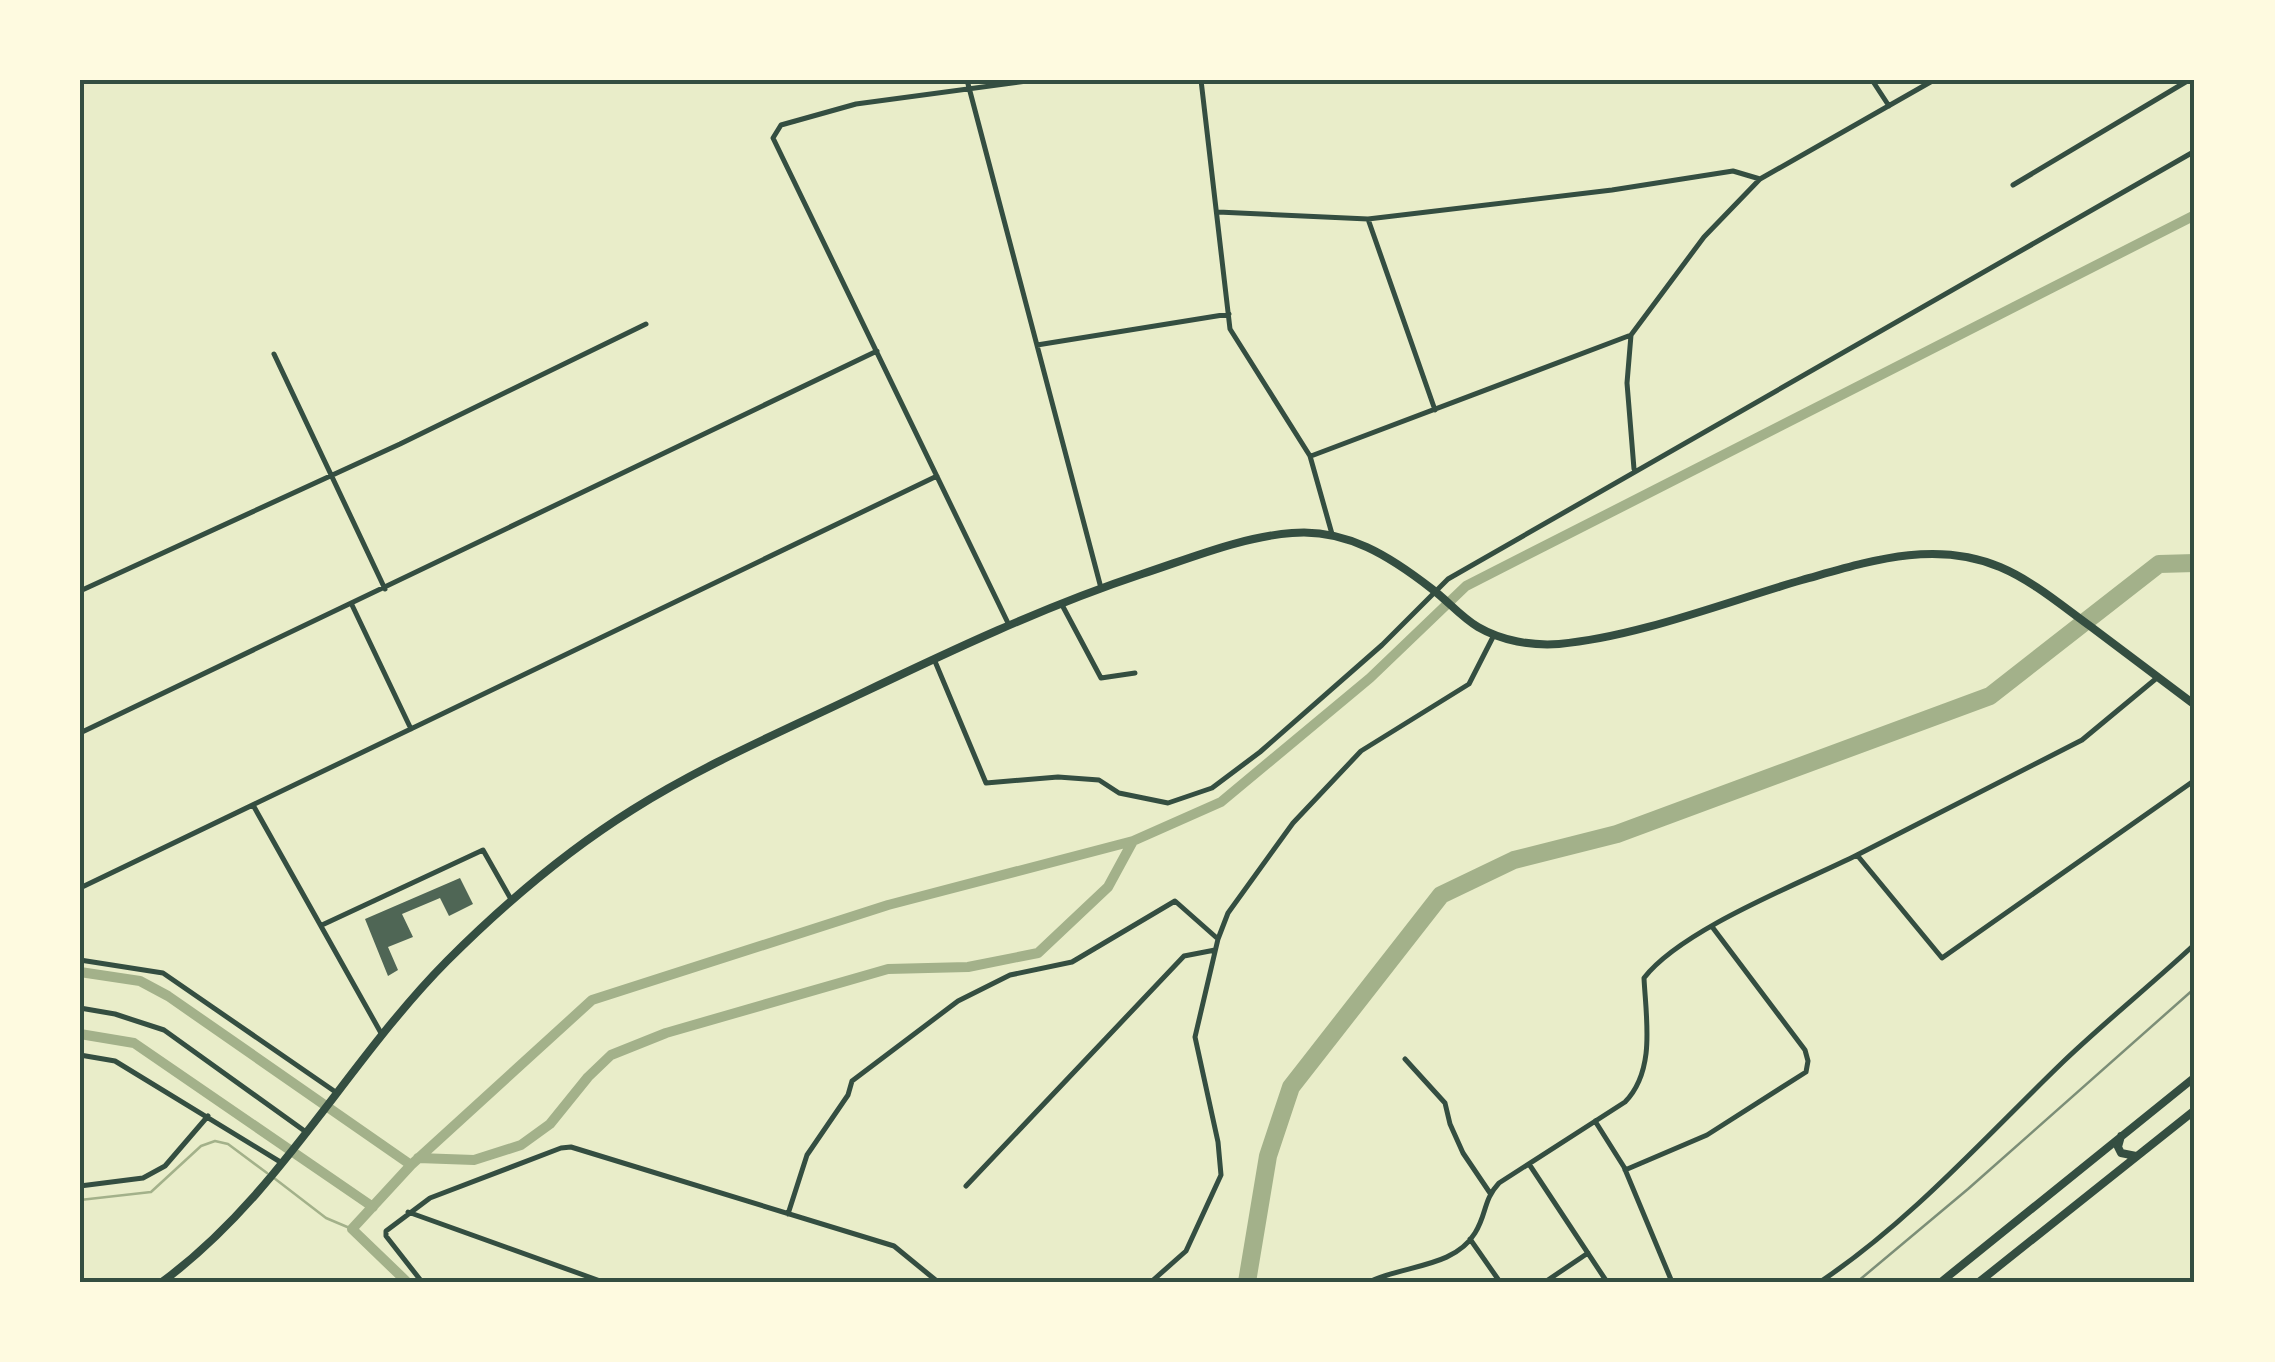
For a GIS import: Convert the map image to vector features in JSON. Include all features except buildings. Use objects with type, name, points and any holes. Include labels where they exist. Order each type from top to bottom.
[{"type":"main road","points":[[162,1282],[208,1244],[268,1182],[443,966],[512,901],[596,834],[664,791],[1008,623],[1101,588],[1260,538],[1295,532],[1332,534],[1374,550],[1436,591],[1466,619],[1494,634],[1520,642],[1548,644],[1601,637],[1852,566],[1920,553],[1955,554],[1982,560],[2019,576],[2195,705]]},
{"type":"main road","points":[[1941,1282],[2195,1077]]},
{"type":"main road","points":[[1979,1282],[2195,1110]]},
{"type":"main road","points":[[2121,1136],[2120,1153],[2136,1156]]},
{"type":"street","points":[[1008,623],[773,138],[781,126],[856,104],[968,84],[1034,80]]},
{"type":"street","points":[[1200,80],[1230,329],[1310,456],[1332,534]]},
{"type":"street","points":[[1872,80],[1888,106]]},
{"type":"street","points":[[1634,470],[1626,383],[1631,335],[1704,236],[1760,179],[1934,80]]},
{"type":"street","points":[[2013,185],[2189,80]]},
{"type":"street","points":[[968,84],[1101,588]]},
{"type":"street","points":[[934,659],[986,783],[1058,777],[1099,780],[1119,793],[1168,803],[1212,788],[1260,752],[1448,580],[2195,151]]},
{"type":"street","points":[[1218,212],[1368,219],[1612,190],[1733,170],[1760,179]]},
{"type":"street","points":[[1368,219],[1435,410]]},
{"type":"street","points":[[1037,345],[1228,314]]},
{"type":"street","points":[[80,591],[646,324]]},
{"type":"street","points":[[1310,456],[1631,335]]},
{"type":"street","points":[[80,733],[877,352]]},
{"type":"street","points":[[274,354],[385,589]]},
{"type":"street","points":[[80,888],[937,476]]},
{"type":"street","points":[[1061,602],[1100,678],[1135,673]]},
{"type":"street","points":[[352,605],[412,728]]},
{"type":"street","points":[[1151,1282],[1186,1251],[1222,1174],[1195,1037],[1228,913],[1293,823],[1361,751],[1470,684],[1494,634]]},
{"type":"street","points":[[1369,1282],[1457,1253],[1470,1239],[1498,1183],[1626,1102],[1639,1087],[1647,1045],[1644,978],[1656,962],[1712,927],[2082,740],[2158,677]]},
{"type":"street","points":[[1858,855],[1942,958],[2195,780]]},
{"type":"street","points":[[254,804],[383,1036]]},
{"type":"street","points":[[321,926],[483,850],[512,901]]},
{"type":"street","points":[[788,1214],[807,1155],[848,1095],[852,1080],[958,1001],[1010,976],[1072,962],[1175,902],[1218,939]]},
{"type":"street","points":[[1625,1170],[1707,1135],[1806,1072],[1805,1050],[1712,927]]},
{"type":"street","points":[[1820,1282],[1895,1222],[1986,1140],[2066,1060],[2195,944]]},
{"type":"street","points":[[966,1186],[1184,956],[1216,950]]},
{"type":"street","points":[[80,960],[163,973],[336,1094]]},
{"type":"street","points":[[80,1008],[115,1014],[164,1030],[303,1135]]},
{"type":"street","points":[[80,1055],[115,1060],[281,1165]]},
{"type":"street","points":[[1405,1059],[1445,1104],[1462,1154],[1490,1193]]},
{"type":"street","points":[[80,1186],[143,1178],[166,1166],[208,1116]]},
{"type":"street","points":[[1595,1121],[1625,1170],[1672,1282]]},
{"type":"street","points":[[422,1282],[384,1234],[408,1212],[430,1198],[571,1147],[894,1246],[938,1282]]},
{"type":"street","points":[[1529,1164],[1608,1282]]},
{"type":"street","points":[[408,1212],[603,1282]]},
{"type":"street","points":[[1470,1239],[1500,1282]]},
{"type":"street","points":[[1546,1282],[1588,1253]]},
{"type":"waterway","points":[[407,1282],[352,1229],[411,1165],[592,1000],[888,905],[1133,841],[1221,802],[1370,678],[1466,586],[2195,215]]},
{"type":"waterway","points":[[1247,1282],[1268,1156],[1291,1087],[1441,895],[1514,860],[1617,834],[1990,696],[2159,564],[2195,563]]},
{"type":"waterway","points":[[418,1158],[474,1160],[521,1145],[550,1124],[611,1055],[666,1033],[888,969],[968,967],[1038,953],[1108,887],[1133,841]]},
{"type":"waterway","points":[[80,972],[140,981],[168,996],[411,1165]]},
{"type":"waterway","points":[[80,1034],[134,1043],[373,1207]]},
{"type":"waterway","points":[[80,1200],[151,1192],[201,1146],[215,1141],[228,1144],[267,1173]]},
{"type":"waterway","points":[[274,1178],[326,1218],[352,1229]]},
{"type":"railway","points":[[1857,1282],[2195,988]]}]
